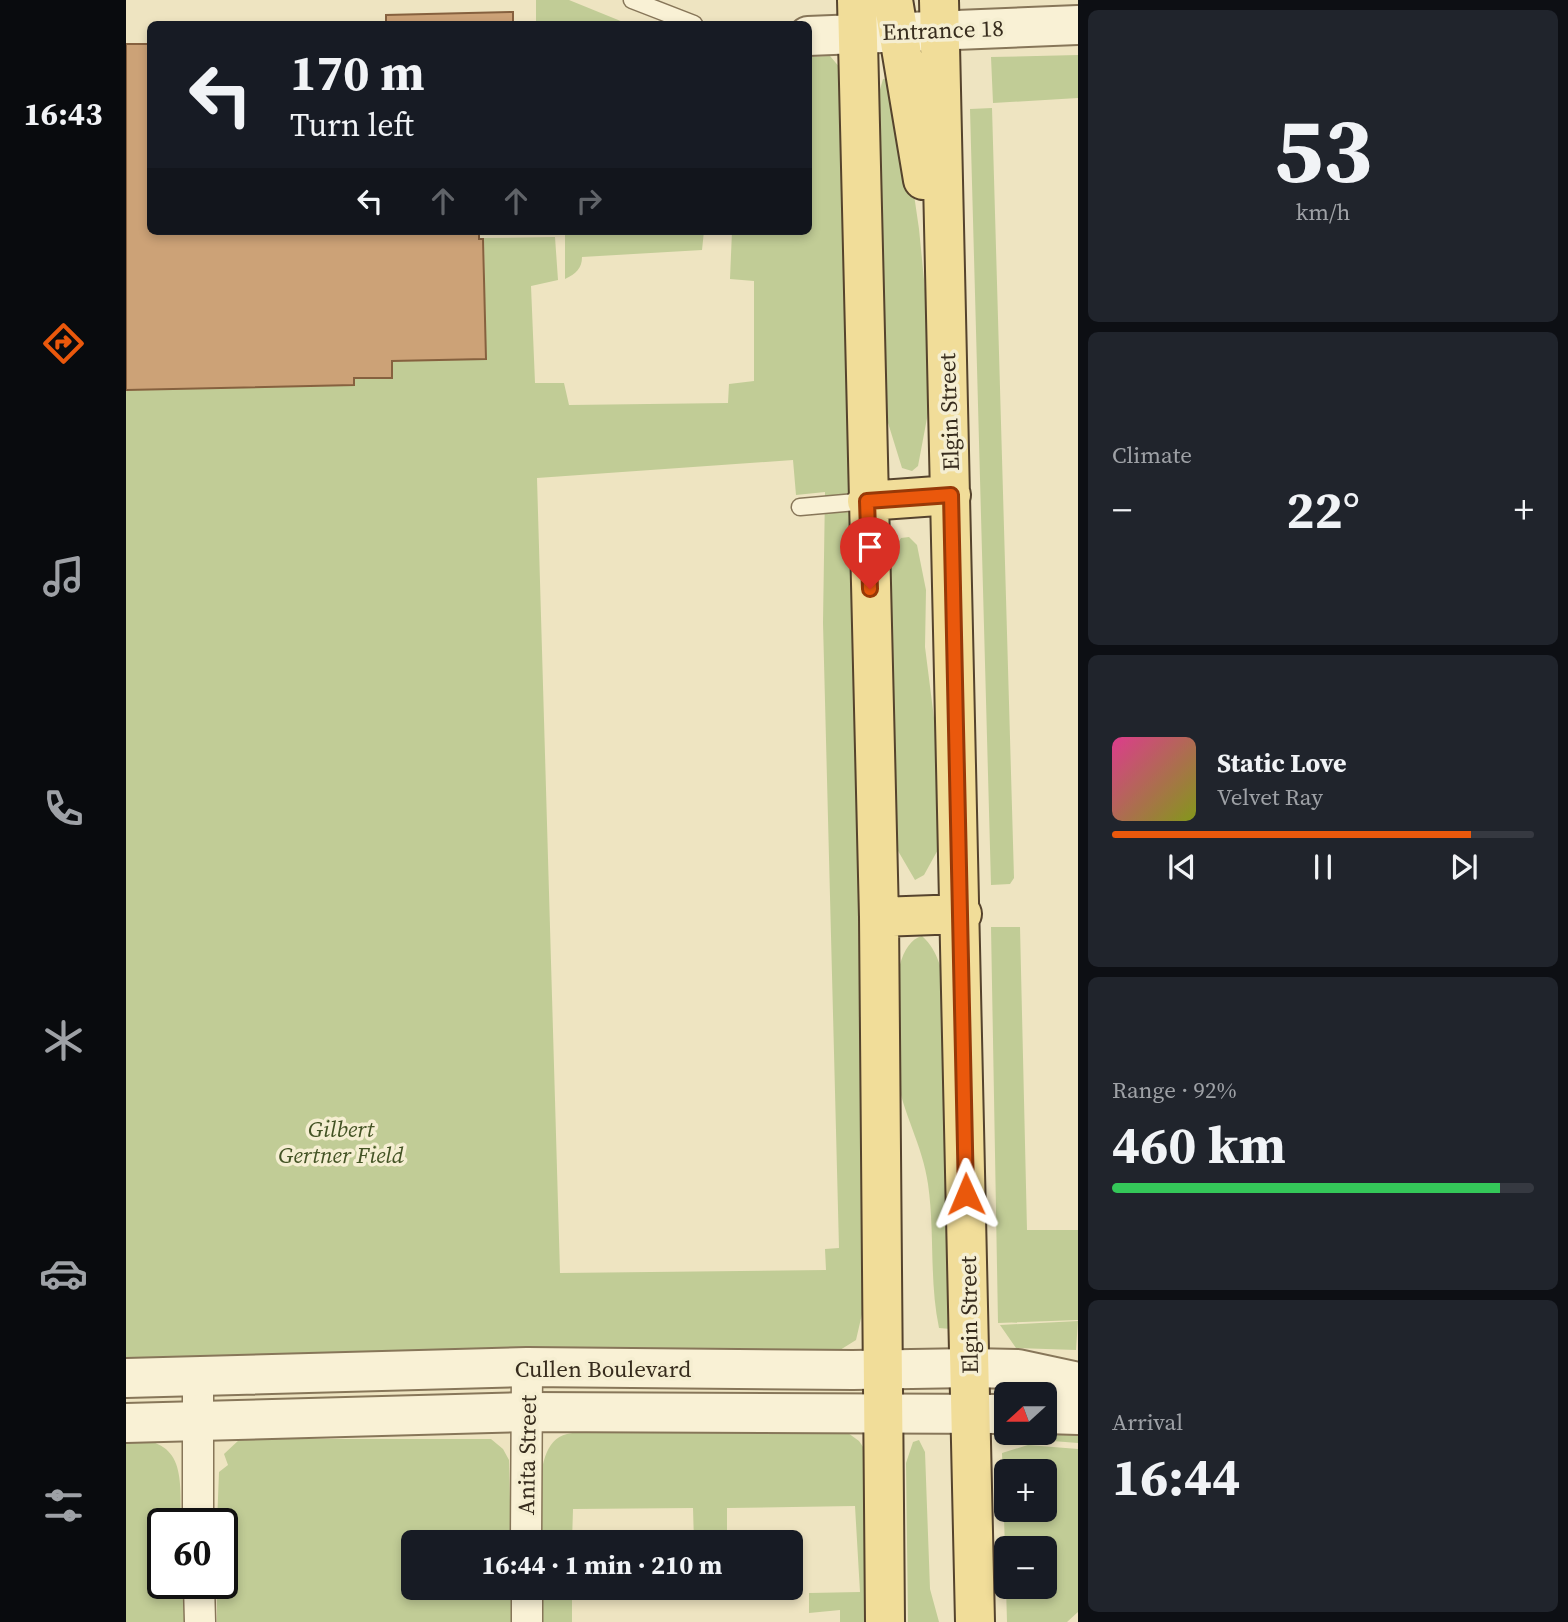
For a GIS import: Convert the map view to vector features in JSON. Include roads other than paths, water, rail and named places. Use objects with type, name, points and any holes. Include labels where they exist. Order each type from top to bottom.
[{"type":"main road","name":"Elgin Street","points":[[939,14],[962,914],[970,1368],[989,1413],[975,1622]]},
{"type":"main road","points":[[896,15],[922,178],[944,249]]},
{"type":"main road","points":[[857,17],[879,918],[885,1622]]},
{"type":"main road","points":[[867,501],[951,495]]},
{"type":"main road","points":[[879,918],[962,914]]},
{"type":"street","name":"Entrance 18","points":[[812,34],[857,17],[896,15],[939,14],[1078,25]]},
{"type":"street","name":"Cullen Boulevard","points":[[126,1378],[527,1367],[970,1368],[1018,1369],[1078,1382]]},
{"type":"street","name":"Anita Street","points":[[526,1530],[527,1367]]},
{"type":"street","points":[[198,1377],[198,1508]]},
{"type":"street","name":"Cullen Boulevard","points":[[126,1423],[528,1412],[989,1413]]},
{"type":"street","points":[[1057,1414],[1078,1415]]},
{"type":"street","points":[[199,1599],[200,1622]]},
{"type":"street","points":[[527,1600],[527,1622]]},
{"type":"lane","points":[[632,0],[686,21]]},
{"type":"lane","points":[[800,507],[867,501]]},
{"type":"park label","name":"Gilbert Gertner Field","points":[[341,1142]]}]
